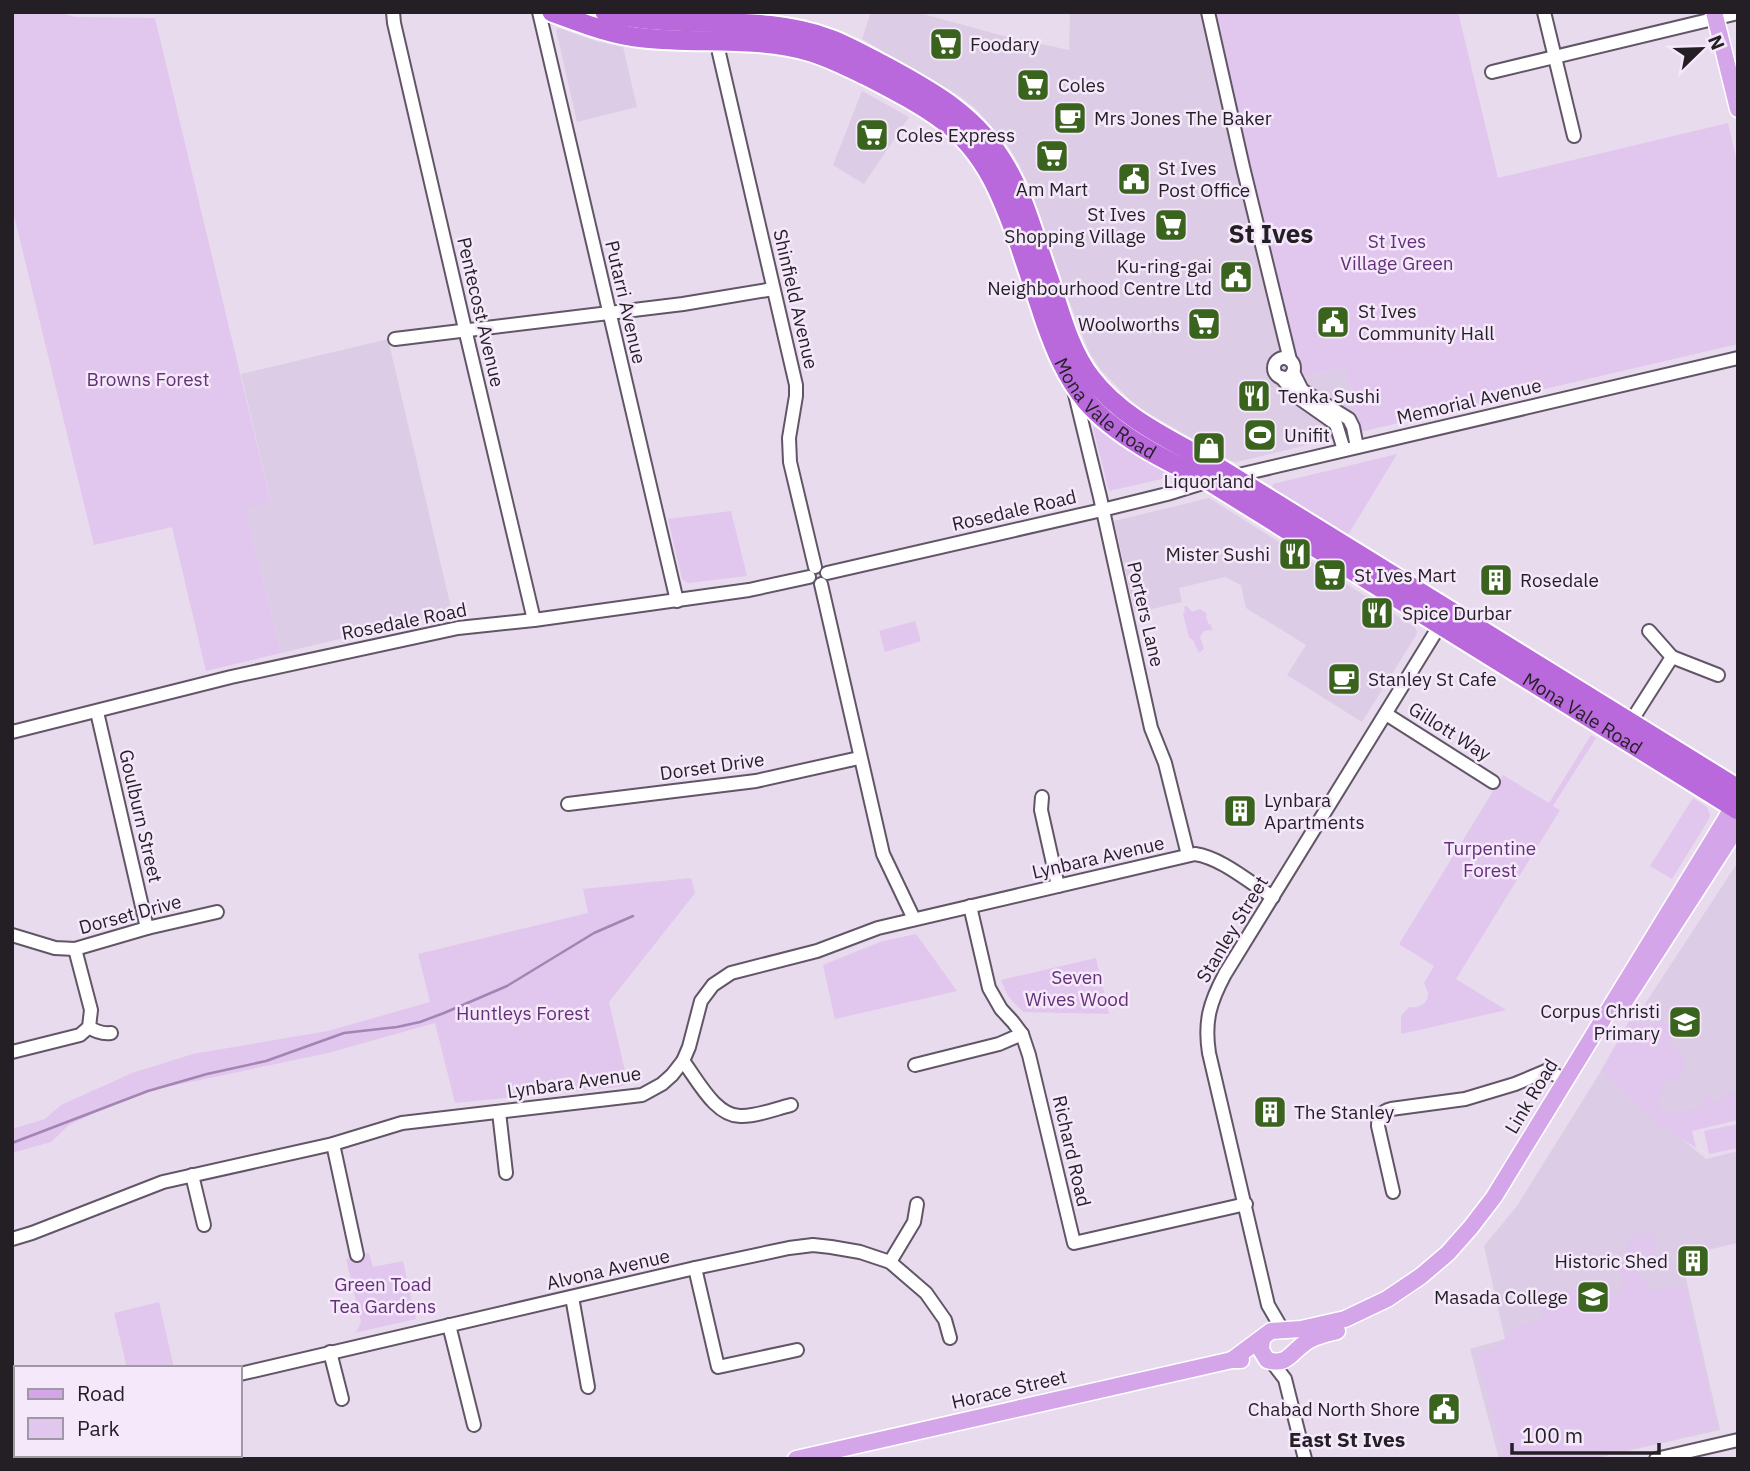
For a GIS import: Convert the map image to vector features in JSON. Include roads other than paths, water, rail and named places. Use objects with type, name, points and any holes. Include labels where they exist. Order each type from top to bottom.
[{"type":"highway","name":"Mona Vale Road","points":[[552,12],[622,35],[645,38],[770,19],[831,39],[925,88],[971,121],[998,154],[1014,183],[1027,216],[1070,341],[1092,380],[1116,405],[1231,476],[1444,618],[1737,806]]},
{"type":"highway","name":"Mona Vale Road","points":[[604,12],[642,20],[727,26],[807,50],[831,59],[918,104],[943,121],[962,137],[986,166],[1001,194],[1055,349],[1071,380],[1097,413],[1115,428],[1177,465],[1630,723],[1737,806]]},
{"type":"main road","points":[[1715,15],[1738,109]]},
{"type":"main road","name":"Link Road","points":[[1274,1333],[1345,1319],[1387,1299],[1421,1276],[1448,1253],[1471,1227],[1494,1197],[1737,806]]},
{"type":"main road","name":"Link Road","points":[[1292,1354],[1305,1342],[1376,1316],[1412,1293],[1467,1244],[1493,1213],[1534,1154],[1737,806]]},
{"type":"main road","points":[[1274,1333],[1294,1341],[1292,1354],[1282,1361],[1269,1360],[1261,1350],[1274,1333]]},
{"type":"main road","name":"Horace Street","points":[[1233,1360],[1274,1333]]},
{"type":"main road","name":"Horace Street","points":[[796,1459],[1233,1360],[1269,1360]]},
{"type":"street","name":"Pentecost Avenue","points":[[393,12],[534,620]]},
{"type":"street","name":"Putarri Avenue","points":[[539,12],[677,601]]},
{"type":"street","points":[[1208,12],[1286,363],[1300,398],[1336,424],[1344,450]]},
{"type":"street","points":[[1544,12],[1574,136]]},
{"type":"street","points":[[1492,72],[1715,15],[1738,13]]},
{"type":"street","name":"Shinfield Avenue","points":[[727,26],[719,53],[796,385],[789,438],[790,462],[883,854],[914,919]]},
{"type":"street","points":[[395,339],[683,304],[773,289]]},
{"type":"street","name":"Memorial Avenue","points":[[1209,481],[1738,358]]},
{"type":"street","points":[[1286,363],[1302,390],[1349,419],[1357,447]]},
{"type":"street","name":"Porters Lane","points":[[1071,380],[1151,728],[1165,763],[1188,855]]},
{"type":"street","name":"Rosedale Road","points":[[12,732],[231,677],[458,628],[749,590],[1102,510],[1209,481]]},
{"type":"street","name":"Stanley Street","points":[[1274,1333],[1209,1053],[1206,1026],[1211,1002],[1225,974],[1444,618]]},
{"type":"street","points":[[1649,631],[1672,657],[1718,675]]},
{"type":"street","points":[[1630,723],[1672,657]]},
{"type":"street","name":"Goulburn Street","points":[[97,712],[147,928]]},
{"type":"street","name":"Gillott Way","points":[[1386,713],[1493,782]]},
{"type":"street","name":"Dorset Drive","points":[[568,804],[756,781],[859,758]]},
{"type":"street","points":[[1042,797],[1041,810],[1058,886]]},
{"type":"street","name":"Lynbara Avenue","points":[[12,1239],[163,1182],[333,1144],[402,1123],[642,1095],[663,1084],[683,1061],[701,1001],[725,975],[817,951],[878,928],[1198,854],[1211,858],[1273,897]]},
{"type":"street","name":"Richard Road","points":[[970,906],[989,989],[1001,1009],[1022,1034],[1029,1055],[1074,1243],[1245,1204]]},
{"type":"street","name":"Dorset Drive","points":[[12,935],[55,948],[75,950],[147,928],[217,912]]},
{"type":"street","points":[[12,1052],[80,1035],[89,1027],[91,1010],[75,950]]},
{"type":"street","points":[[89,1027],[104,1034],[111,1033]]},
{"type":"street","points":[[915,1065],[999,1044],[1022,1034]]},
{"type":"street","points":[[683,1061],[714,1104],[732,1116],[791,1105]]},
{"type":"street","points":[[1392,1192],[1378,1126],[1379,1118],[1384,1112],[1465,1099],[1515,1084],[1546,1071],[1565,1079]]},
{"type":"street","points":[[499,1112],[506,1172]]},
{"type":"street","points":[[333,1144],[358,1255]]},
{"type":"street","points":[[192,1175],[204,1225]]},
{"type":"street","points":[[890,1262],[914,1223],[917,1204]]},
{"type":"street","name":"Alvona Avenue","points":[[242,1374],[695,1268],[813,1245],[860,1252],[890,1262],[926,1293],[945,1320],[950,1338]]},
{"type":"street","points":[[695,1268],[718,1367],[797,1350]]},
{"type":"street","points":[[572,1297],[588,1387]]},
{"type":"street","points":[[449,1325],[474,1425]]},
{"type":"street","points":[[330,1352],[342,1399]]},
{"type":"street","points":[[1292,1354],[1286,1378],[1305,1459]]},
{"type":"street","points":[[1269,1360],[1286,1378]]},
{"type":"street","points":[[1656,1459],[1738,1440]]},
{"type":"waterway","points":[[12,1143],[148,1091],[266,1061],[344,1033],[420,1022],[507,986],[594,933],[633,916]]},
{"type":"place","name":"Foodary","points":[[946,44]]},
{"type":"place","name":"Coles","points":[[1033,85]]},
{"type":"place","name":"Mrs Jones The Baker","points":[[1070,118]]},
{"type":"place","name":"Coles Express","points":[[872,135]]},
{"type":"place","name":"Am Mart","points":[[1052,156]]},
{"type":"place","name":"St Ives Post Office","points":[[1134,179]]},
{"type":"place","name":"St Ives Shopping Village","points":[[1171,225]]},
{"type":"place","name":"Ku-ring-gai Neighbourhood Centre Ltd","points":[[1236,277]]},
{"type":"place","name":"St Ives Community Hall","points":[[1333,322]]},
{"type":"place","name":"Woolworths","points":[[1204,324]]},
{"type":"place","name":"Tenka Sushi","points":[[1254,396]]},
{"type":"place","name":"Unifit","points":[[1260,435]]},
{"type":"place","name":"Liquorland","points":[[1209,448]]},
{"type":"place","name":"Mister Sushi","points":[[1295,554]]},
{"type":"place","name":"St Ives Mart","points":[[1330,575]]},
{"type":"place","name":"Rosedale","points":[[1496,580]]},
{"type":"place","name":"Spice Durbar","points":[[1377,613]]},
{"type":"place","name":"Stanley St Cafe","points":[[1344,679]]},
{"type":"place","name":"Lynbara Apartments","points":[[1240,811]]},
{"type":"place","name":"Corpus Christi Primary","points":[[1685,1022]]},
{"type":"place","name":"The Stanley","points":[[1270,1112]]},
{"type":"place","name":"Historic Shed","points":[[1693,1261]]},
{"type":"place","name":"Masada College","points":[[1593,1297]]},
{"type":"place","name":"Chabad North Shore","points":[[1444,1409]]},
{"type":"district","name":"St Ives","points":[[1271,234]]},
{"type":"district","name":"East St Ives","points":[[1347,1440]]},
{"type":"park label","name":"St Ives Village Green","points":[[1397,252]]},
{"type":"park label","name":"Browns Forest","points":[[148,379]]},
{"type":"park label","name":"Turpentine Forest","points":[[1490,859]]},
{"type":"park label","name":"Seven Wives Wood","points":[[1077,988]]},
{"type":"park label","name":"Huntleys Forest","points":[[523,1013]]},
{"type":"park label","name":"Green Toad Tea Gardens","points":[[383,1295]]}]
